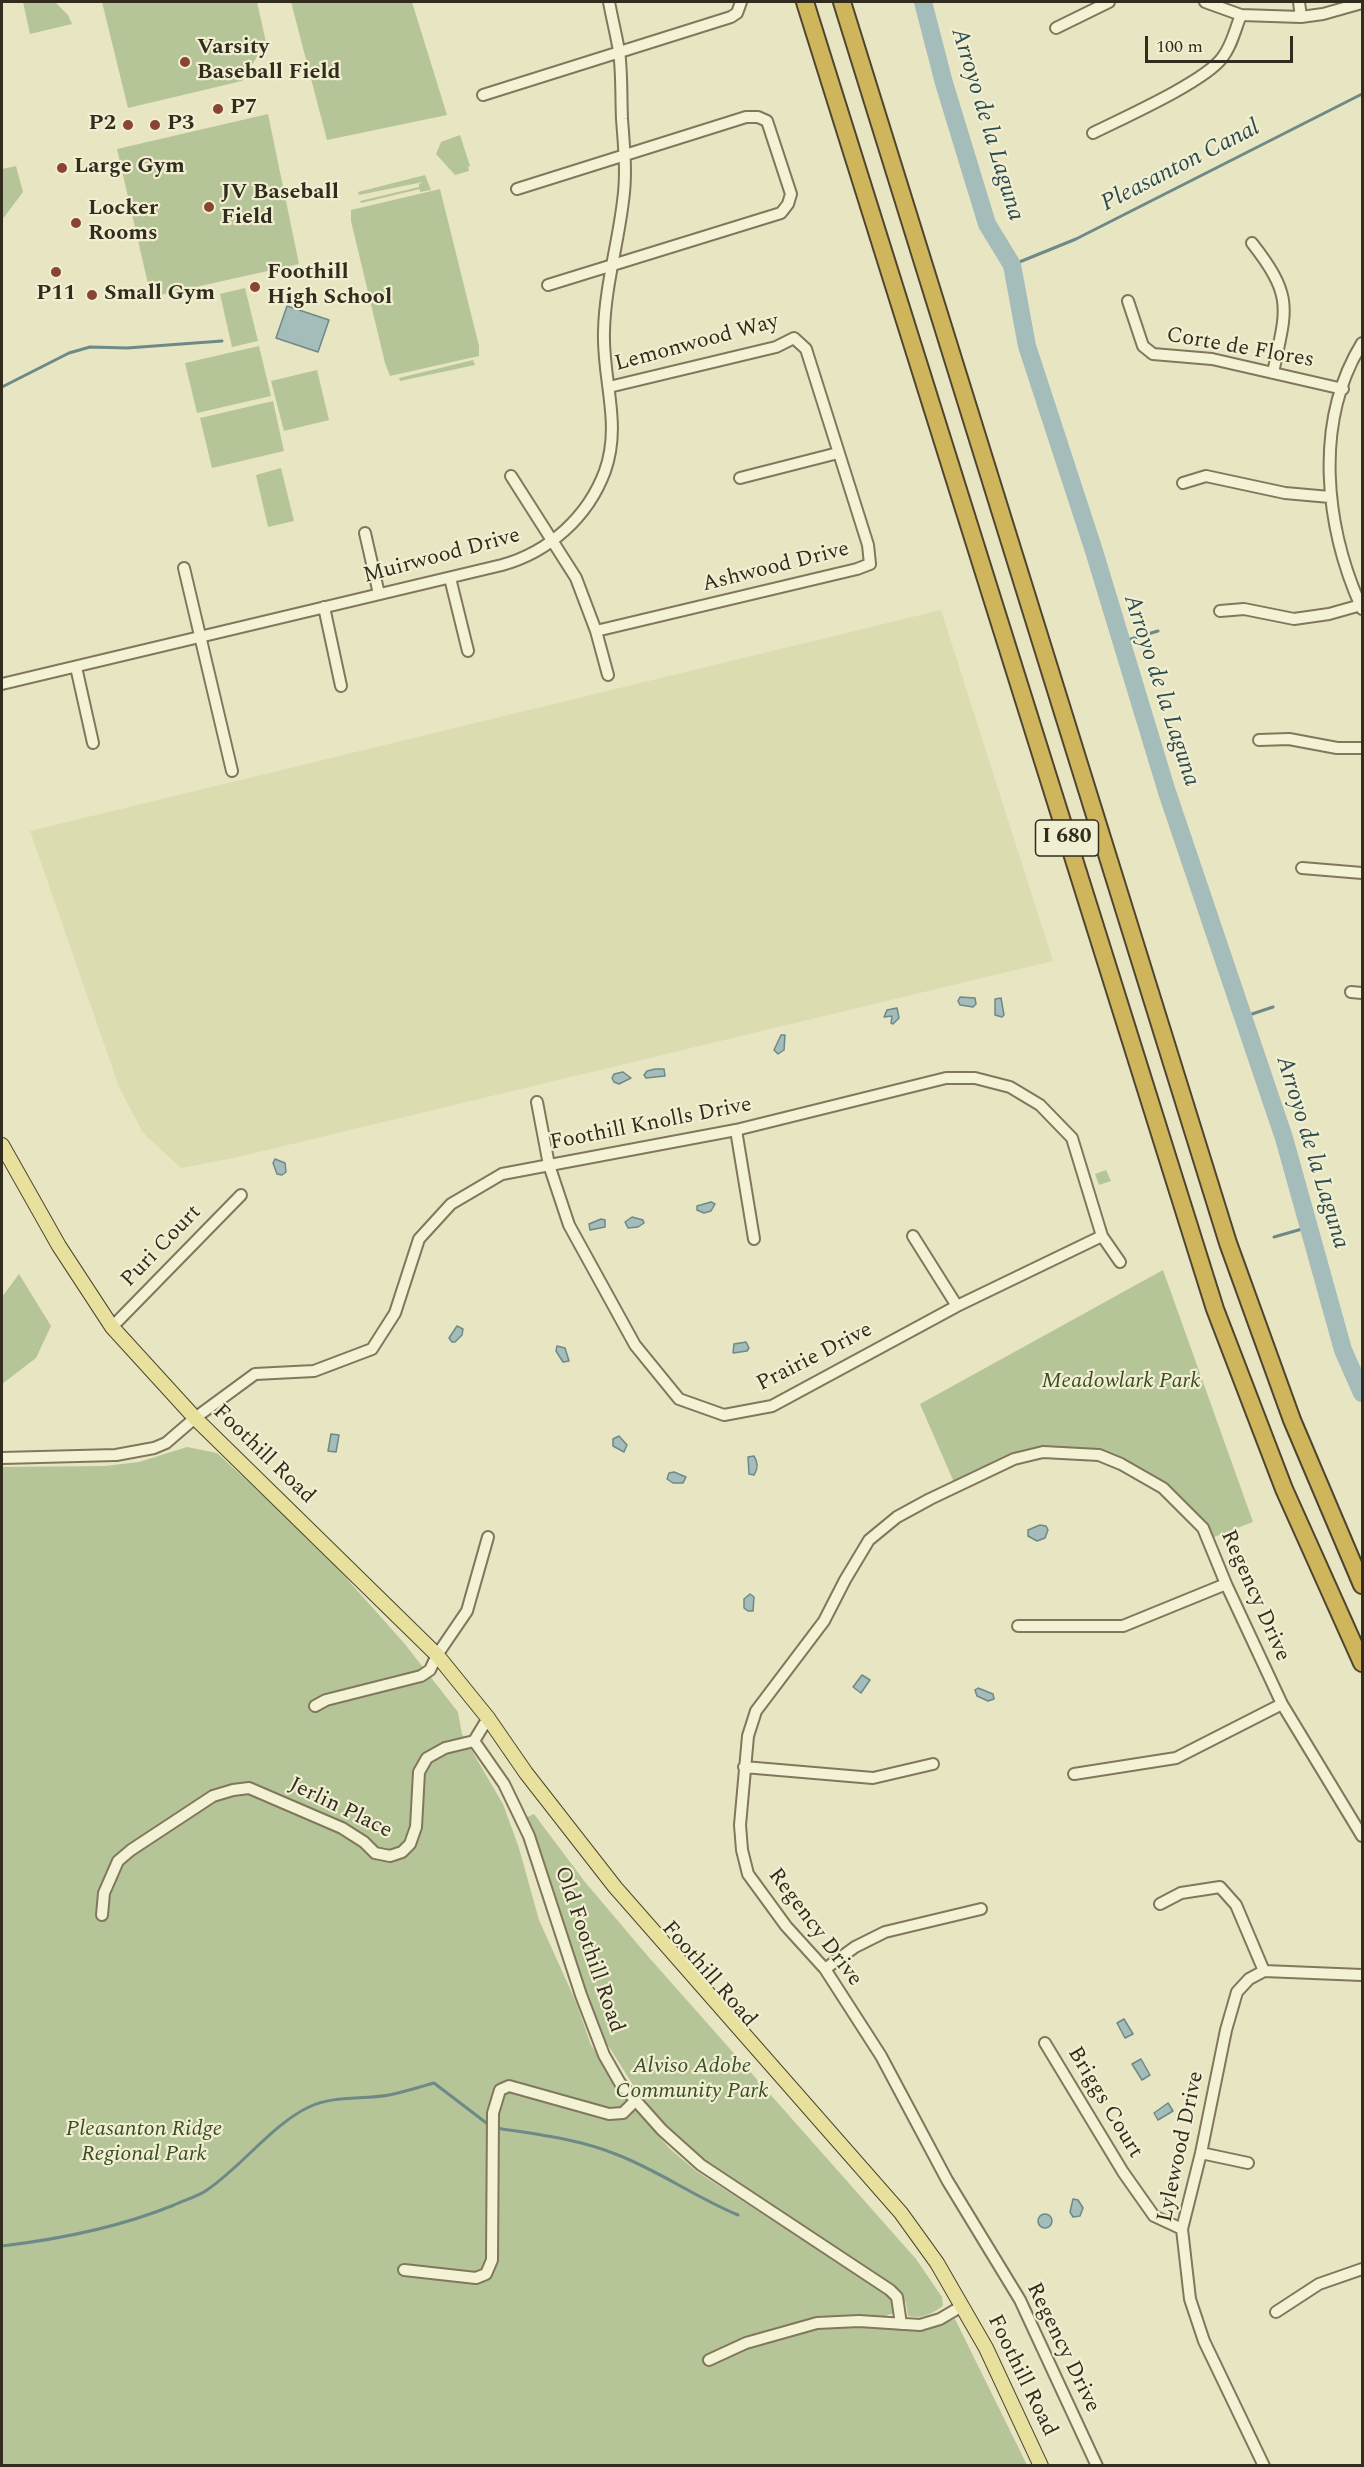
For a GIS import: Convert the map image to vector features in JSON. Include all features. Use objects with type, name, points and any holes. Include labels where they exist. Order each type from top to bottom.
[{"type":"highway","name":"I 680","points":[[805,2],[1208,1286],[1280,1479],[1362,1663]]},
{"type":"highway","name":"I 680","points":[[842,2],[1231,1253],[1296,1429],[1362,1585]]},
{"type":"main road","name":"Foothill Road","points":[[2,1145],[59,1246],[112,1327],[195,1418],[436,1655],[488,1719],[526,1773],[548,1814],[594,1875],[894,2219],[930,2268],[962,2306],[986,2348],[1041,2466]]},
{"type":"street","name":"Muirwood Drive","points":[[2,684],[518,561],[552,542],[577,519],[591,500],[605,472],[613,427],[603,334],[606,297],[624,199],[625,156],[619,52],[609,2]]},
{"type":"street","points":[[483,95],[731,17],[737,13],[741,2]]},
{"type":"street","points":[[1056,28],[1109,2]]},
{"type":"street","points":[[1205,2],[1240,15],[1301,17],[1323,14],[1362,3]]},
{"type":"street","points":[[1299,2],[1301,17]]},
{"type":"street","points":[[1093,133],[1205,74],[1222,59],[1230,45],[1240,15]]},
{"type":"street","points":[[517,189],[746,117],[758,117],[767,121],[791,194],[788,204],[781,213],[548,285]]},
{"type":"street","points":[[1252,243],[1273,270],[1283,291],[1285,314],[1273,373]]},
{"type":"street","name":"Corte de Flores","points":[[1128,301],[1143,346],[1153,354],[1212,359],[1342,389]]},
{"type":"street","name":"Lemonwood Way","points":[[609,387],[776,347],[794,338]]},
{"type":"street","name":"Ashwood Drive","points":[[596,631],[870,564],[868,545],[806,349],[794,338]]},
{"type":"street","points":[[1220,611],[1244,609],[1294,620],[1362,607],[1340,544],[1330,497],[1331,441],[1334,420],[1342,389],[1362,344]]},
{"type":"street","points":[[740,478],[838,453]]},
{"type":"street","points":[[511,476],[576,578],[596,631],[608,675]]},
{"type":"street","points":[[1183,483],[1206,476],[1286,493],[1330,497]]},
{"type":"street","points":[[365,533],[379,594]]},
{"type":"street","points":[[184,568],[232,771]]},
{"type":"street","points":[[450,578],[468,651]]},
{"type":"street","points":[[324,607],[341,686]]},
{"type":"street","points":[[76,667],[93,743]]},
{"type":"street","points":[[1259,740],[1289,739],[1336,748],[1362,748]]},
{"type":"street","points":[[1302,867],[1362,873]]},
{"type":"street","points":[[1350,992],[1362,993]]},
{"type":"street","name":"Foothill Knolls Drive","points":[[2,1458],[116,1455],[166,1443],[195,1418],[255,1374],[314,1371],[372,1349],[395,1313],[419,1239],[451,1204],[501,1174],[736,1130],[946,1078],[975,1078],[1010,1087],[1040,1105],[1072,1138],[1101,1236],[1120,1262]]},
{"type":"street","name":"Prairie Drive","points":[[537,1102],[549,1165],[569,1225],[635,1345],[680,1399],[724,1415],[772,1406],[957,1306],[1101,1236]]},
{"type":"street","points":[[736,1130],[754,1239]]},
{"type":"street","name":"Puri Court","points":[[112,1327],[241,1195]]},
{"type":"street","points":[[913,1236],[957,1306]]},
{"type":"street","name":"Regency Drive","points":[[1097,2466],[1020,2300],[947,2180],[881,2056],[825,1970],[786,1926],[748,1874],[742,1850],[740,1825],[748,1736],[756,1711],[825,1621],[845,1580],[869,1540],[897,1517],[1014,1459],[1043,1452],[1099,1455],[1163,1488],[1203,1528],[1226,1584],[1282,1704],[1362,1836]]},
{"type":"street","points":[[315,1706],[326,1700],[421,1676],[430,1670],[436,1655],[467,1611],[488,1538]]},
{"type":"street","points":[[1018,1626],[1123,1626],[1226,1584]]},
{"type":"street","points":[[1074,1774],[1176,1758],[1282,1704]]},
{"type":"street","points":[[474,1741],[488,1719]]},
{"type":"street","name":"Jerlin Place","points":[[102,1915],[104,1893],[118,1861],[213,1796],[233,1790],[249,1788],[342,1827],[375,1853],[390,1856],[402,1852],[410,1844],[416,1827],[419,1772],[427,1758],[446,1748],[474,1741]]},
{"type":"street","name":"Old Foothill Road","points":[[474,1741],[507,1790],[529,1836],[581,1995],[604,2055],[620,2083],[662,2130],[701,2165],[897,2297],[901,2324]]},
{"type":"street","points":[[744,1767],[873,1778],[933,1764]]},
{"type":"street","points":[[1160,1904],[1181,1893],[1220,1887],[1236,1905],[1264,1971],[1362,1975]]},
{"type":"street","points":[[825,1970],[855,1947],[885,1932],[981,1909]]},
{"type":"street","name":"Lylewood Drive","points":[[1264,1971],[1249,1979],[1237,1992],[1226,2030],[1201,2153],[1182,2229],[1190,2299],[1201,2331],[1264,2466]]},
{"type":"street","name":"Briggs Court","points":[[1045,2043],[1123,2172],[1154,2216],[1182,2229]]},
{"type":"street","points":[[404,2270],[476,2278],[486,2274],[492,2260],[493,2113],[500,2090],[509,2086],[609,2114],[623,2113],[636,2100]]},
{"type":"street","points":[[1201,2153],[1248,2163]]},
{"type":"street","points":[[1275,2312],[1320,2284],[1362,2269]]},
{"type":"street","points":[[709,2360],[780,2331],[817,2323],[858,2321],[920,2325],[933,2323],[962,2306]]},
{"type":"green space","points":[[23,2],[55,2],[68,15],[72,24],[30,34]]},
{"type":"green space","name":"Varsity Baseball Field","points":[[102,2],[257,2],[266,42],[242,81],[128,108]]},
{"type":"green space","points":[[291,2],[412,2],[447,115],[327,140]]},
{"type":"green space","name":"JV Baseball Field","points":[[268,114],[299,264],[151,297],[117,149]]},
{"type":"green space","points":[[460,135],[470,166],[469,171],[455,175],[436,154],[441,142]]},
{"type":"green space","points":[[16,166],[23,192],[2,220],[2,169]]},
{"type":"green space","points":[[425,175],[431,190],[420,192],[420,189],[361,203],[360,201],[419,187],[419,184],[423,182],[359,195],[358,192]]},
{"type":"green space","points":[[440,189],[479,346],[479,356],[390,376],[351,221],[351,210]]},
{"type":"green space","points":[[245,288],[258,341],[232,347],[220,294]]},
{"type":"green space","points":[[259,346],[271,396],[197,413],[185,363]]},
{"type":"green space","points":[[473,360],[475,365],[400,381],[399,378]]},
{"type":"green space","points":[[317,370],[329,420],[284,431],[271,381]]},
{"type":"green space","points":[[273,401],[284,451],[212,468],[200,418]]},
{"type":"green space","points":[[281,468],[294,521],[268,527],[256,475]]},
{"type":"green space","points":[[941,610],[1053,961],[234,1158],[181,1168],[143,1133],[119,1087],[30,831]]},
{"type":"green space","points":[[1106,1170],[1111,1181],[1099,1185],[1095,1174]]},
{"type":"green space","name":"Meadowlark Park","points":[[1163,1270],[1253,1522],[1209,1539],[1187,1508],[1101,1458],[1051,1454],[1010,1463],[956,1487],[920,1404]]},
{"type":"green space","points":[[19,1274],[51,1326],[36,1358],[2,1384],[2,1297]]},
{"type":"green space","name":"Pleasanton Ridge Regional Park","points":[[187,1447],[217,1453],[315,1543],[404,1643],[458,1712],[462,1734],[503,1804],[519,1848],[539,1920],[576,2002],[591,2045],[642,2116],[669,2148],[696,2171],[888,2295],[892,2300],[895,2313],[887,2315],[887,2329],[926,2330],[955,2319],[1027,2465],[2,2465],[2,1467],[105,1466],[139,1462]]},
{"type":"green space","name":"Alviso Adobe Community Park","points":[[534,1814],[585,1882],[646,1954],[916,2259],[942,2297],[943,2306],[927,2315],[908,2316],[906,2303],[894,2289],[706,2161],[685,2144],[643,2101],[601,2034],[525,1818]]},
{"type":"water","points":[[287,306],[329,320],[318,352],[276,338]]},
{"type":"water","points":[[960,997],[975,998],[976,1004],[973,1007],[960,1005],[958,1001]]},
{"type":"water","points":[[1001,998],[1004,1015],[1002,1017],[995,1015],[995,999]]},
{"type":"water","points":[[897,1008],[899,1018],[893,1024],[891,1023],[892,1016],[884,1017],[887,1010]]},
{"type":"water","points":[[781,1035],[785,1035],[784,1050],[778,1054],[774,1050]]},
{"type":"water","points":[[664,1069],[665,1076],[646,1078],[644,1075],[647,1071]]},
{"type":"water","points":[[623,1072],[631,1078],[619,1084],[614,1082],[612,1078],[614,1074]]},
{"type":"water","points":[[275,1159],[285,1163],[286,1172],[282,1175],[277,1174],[273,1163]]},
{"type":"water","points":[[711,1202],[715,1204],[711,1211],[704,1213],[697,1210],[697,1206]]},
{"type":"water","points":[[632,1217],[643,1220],[644,1223],[638,1227],[628,1228],[625,1222]]},
{"type":"water","points":[[601,1219],[605,1220],[605,1227],[590,1230],[589,1224]]},
{"type":"water","points":[[457,1326],[463,1329],[462,1335],[452,1342],[449,1338]]},
{"type":"water","points":[[746,1342],[749,1348],[747,1351],[733,1353],[734,1344]]},
{"type":"water","points":[[557,1346],[565,1348],[569,1361],[563,1362],[556,1351]]},
{"type":"water","points":[[331,1434],[339,1435],[336,1452],[328,1451]]},
{"type":"water","points":[[619,1436],[627,1445],[624,1452],[613,1446],[613,1439]]},
{"type":"water","points":[[754,1456],[757,1465],[754,1475],[749,1474],[748,1457]]},
{"type":"water","points":[[674,1472],[686,1477],[683,1483],[673,1483],[667,1479],[669,1473]]},
{"type":"water","points":[[1040,1525],[1046,1526],[1048,1530],[1045,1538],[1037,1541],[1028,1536],[1028,1530]]},
{"type":"water","points":[[750,1594],[754,1597],[753,1611],[744,1608],[744,1599]]},
{"type":"water","points":[[862,1675],[870,1680],[861,1693],[853,1687]]},
{"type":"water","points":[[978,1688],[993,1694],[994,1699],[988,1701],[977,1696],[975,1690]]},
{"type":"water","points":[[1124,2019],[1133,2034],[1125,2038],[1117,2023]]},
{"type":"water","points":[[1141,2059],[1150,2075],[1142,2080],[1132,2064]]},
{"type":"water","points":[[1168,2103],[1173,2111],[1158,2120],[1154,2113]]},
{"type":"water","points":[[1073,2199],[1078,2200],[1083,2208],[1080,2216],[1073,2217],[1070,2212]]},
{"type":"water","points":[[1045,2214],[1050,2216],[1052,2221],[1050,2226],[1045,2228],[1040,2226],[1038,2221],[1040,2216]]},
{"type":"waterway","name":"Arroyo de la Laguna","points":[[923,2],[944,83],[987,224],[1012,265],[1027,346],[1094,551],[1167,792],[1284,1138],[1343,1350],[1362,1393]]},
{"type":"waterway","name":"Pleasanton Canal","points":[[1012,265],[1076,239],[1362,94]]},
{"type":"waterway","points":[[2,387],[69,353],[90,347],[127,348],[222,341]]},
{"type":"waterway","points":[[1121,642],[1158,631]]},
{"type":"waterway","points":[[1243,1017],[1273,1007]]},
{"type":"waterway","points":[[1274,1237],[1309,1227]]},
{"type":"waterway","points":[[2,2246],[68,2236],[111,2226],[195,2197],[232,2170],[283,2123],[319,2103],[338,2099],[389,2095],[434,2083],[489,2125]]},
{"type":"waterway","points":[[495,2128],[558,2138],[603,2149],[633,2161],[738,2215]]},
{"type":"place","name":"Varsity Baseball Field","points":[[185,62]]},
{"type":"place","name":"P7","points":[[218,109]]},
{"type":"place","name":"P2","points":[[128,125]]},
{"type":"place","name":"P3","points":[[155,125]]},
{"type":"place","name":"Large Gym","points":[[62,168]]},
{"type":"place","name":"JV Baseball Field","points":[[209,207]]},
{"type":"place","name":"Locker Rooms","points":[[76,223]]},
{"type":"place","name":"P11","points":[[56,272]]},
{"type":"place","name":"Foothill High School","points":[[255,287]]},
{"type":"place","name":"Small Gym","points":[[92,295]]}]
